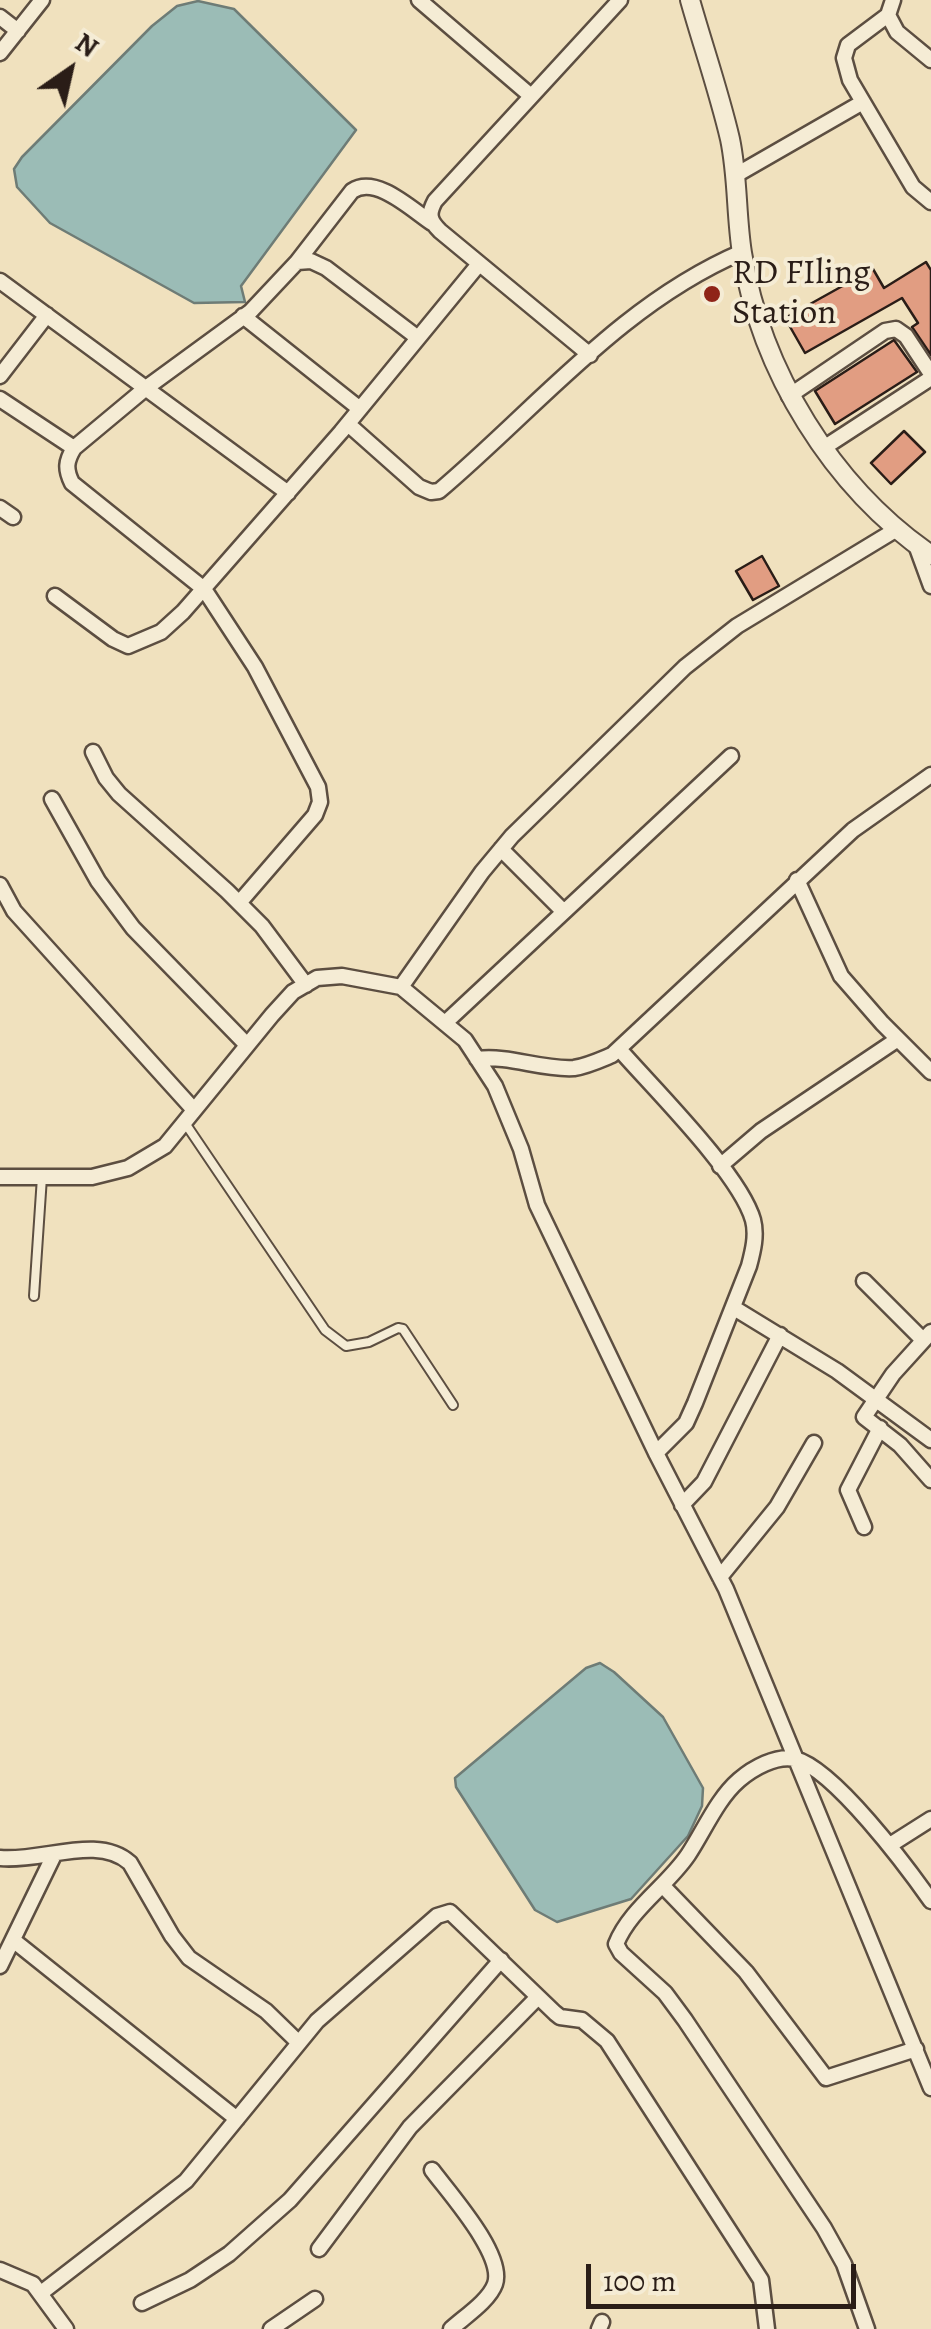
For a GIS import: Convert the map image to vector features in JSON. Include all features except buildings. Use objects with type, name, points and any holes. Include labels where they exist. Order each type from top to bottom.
[{"type":"street","points":[[0,54],[42,0]]},
{"type":"street","points":[[419,0],[531,96]]},
{"type":"street","points":[[432,222],[430,212],[435,201],[620,0]]},
{"type":"street","points":[[690,0],[730,139],[742,252],[754,306],[789,396],[862,495],[924,550],[931,586]]},
{"type":"street","points":[[931,60],[897,32],[891,7],[848,45],[844,58],[850,80],[914,187],[931,202]]},
{"type":"street","points":[[0,17],[18,30]]},
{"type":"street","points":[[736,175],[864,102]]},
{"type":"street","points":[[240,904],[315,814],[320,802],[312,773],[263,682],[204,589],[72,483],[66,472],[67,459],[74,448],[146,388],[244,316],[297,262],[352,190],[361,184],[374,186],[432,222],[590,355]]},
{"type":"street","points":[[348,424],[419,487],[439,492],[590,355],[675,285],[742,252]]},
{"type":"street","points":[[297,262],[311,261],[326,268],[418,338]]},
{"type":"street","points":[[54,596],[128,646],[161,632],[204,589],[348,424],[479,264]]},
{"type":"street","points":[[0,281],[288,493]]},
{"type":"street","points":[[0,376],[47,315]]},
{"type":"street","points":[[244,316],[360,409]]},
{"type":"street","points":[[789,396],[884,332],[896,329],[906,336],[931,376],[825,447]]},
{"type":"street","points":[[0,399],[74,448]]},
{"type":"street","points":[[0,508],[13,517]]},
{"type":"street","points":[[401,987],[501,849],[685,667],[737,626],[897,529]]},
{"type":"street","points":[[93,752],[106,778],[120,794],[262,926],[306,985]]},
{"type":"street","points":[[445,1023],[731,756]]},
{"type":"street","points":[[477,1059],[501,1056],[574,1068],[612,1056],[853,830],[931,775]]},
{"type":"street","points":[[52,799],[98,881],[133,928],[247,1045]]},
{"type":"street","points":[[501,849],[564,910]]},
{"type":"street","points":[[797,880],[841,976],[931,1072]]},
{"type":"street","points":[[0,885],[14,911],[190,1116]]},
{"type":"street","points":[[0,1178],[92,1177],[128,1168],[164,1146],[293,992],[316,978],[342,976],[401,987],[464,1040],[495,1086],[538,1204],[656,1453],[720,1577],[931,2088]]},
{"type":"street","points":[[720,1166],[761,1131],[898,1039]]},
{"type":"street","points":[[620,1050],[720,1166],[746,1202],[754,1224],[749,1266],[686,1423],[656,1453]]},
{"type":"street","points":[[864,1282],[927,1336],[864,1417],[900,1445],[931,1480]]},
{"type":"street","points":[[734,1308],[875,1398],[931,1440]]},
{"type":"street","points":[[682,1504],[704,1482],[780,1335]]},
{"type":"street","points":[[864,1527],[848,1490],[880,1428]]},
{"type":"street","points":[[720,1577],[778,1507],[814,1443]]},
{"type":"street","points":[[867,2329],[844,2264],[824,2228],[685,2020],[646,1973],[617,1949],[618,1938],[686,1859],[737,1782],[765,1764],[794,1758],[832,1786],[890,1844],[931,1902]]},
{"type":"street","points":[[890,1844],[931,1819]]},
{"type":"street","points":[[0,1858],[99,1849],[122,1855],[189,1958],[266,2011],[299,2042]]},
{"type":"street","points":[[0,1966],[54,1855]]},
{"type":"street","points":[[662,1886],[746,1972],[826,2078],[916,2050]]},
{"type":"street","points":[[41,2293],[186,2181],[299,2042],[443,1912],[456,1916],[560,2017],[582,2020],[606,2041],[761,2280],[766,2329]]},
{"type":"street","points":[[12,1940],[237,2119]]},
{"type":"street","points":[[142,2303],[190,2280],[229,2254],[290,2200],[501,1960]]},
{"type":"street","points":[[319,2248],[410,2127],[538,1997]]},
{"type":"street","points":[[432,2170],[488,2248],[496,2274],[490,2292],[451,2329]]},
{"type":"street","points":[[0,2270],[22,2276],[41,2293],[66,2329]]},
{"type":"street","points":[[271,2329],[315,2299]]},
{"type":"lane","points":[[190,1116],[325,1330],[346,1346],[404,1329],[453,1406]]},
{"type":"lane","points":[[34,1296],[42,1177]]},
{"type":"water","points":[[198,1],[234,9],[356,130],[241,286],[245,302],[194,303],[50,223],[17,187],[14,169],[152,26],[177,6]]},
{"type":"water","points":[[600,1663],[663,1717],[703,1788],[702,1806],[688,1836],[631,1899],[557,1922],[535,1910],[456,1787],[455,1778],[586,1668]]},
{"type":"place","name":"RD FIling Station","points":[[712,294]]}]
